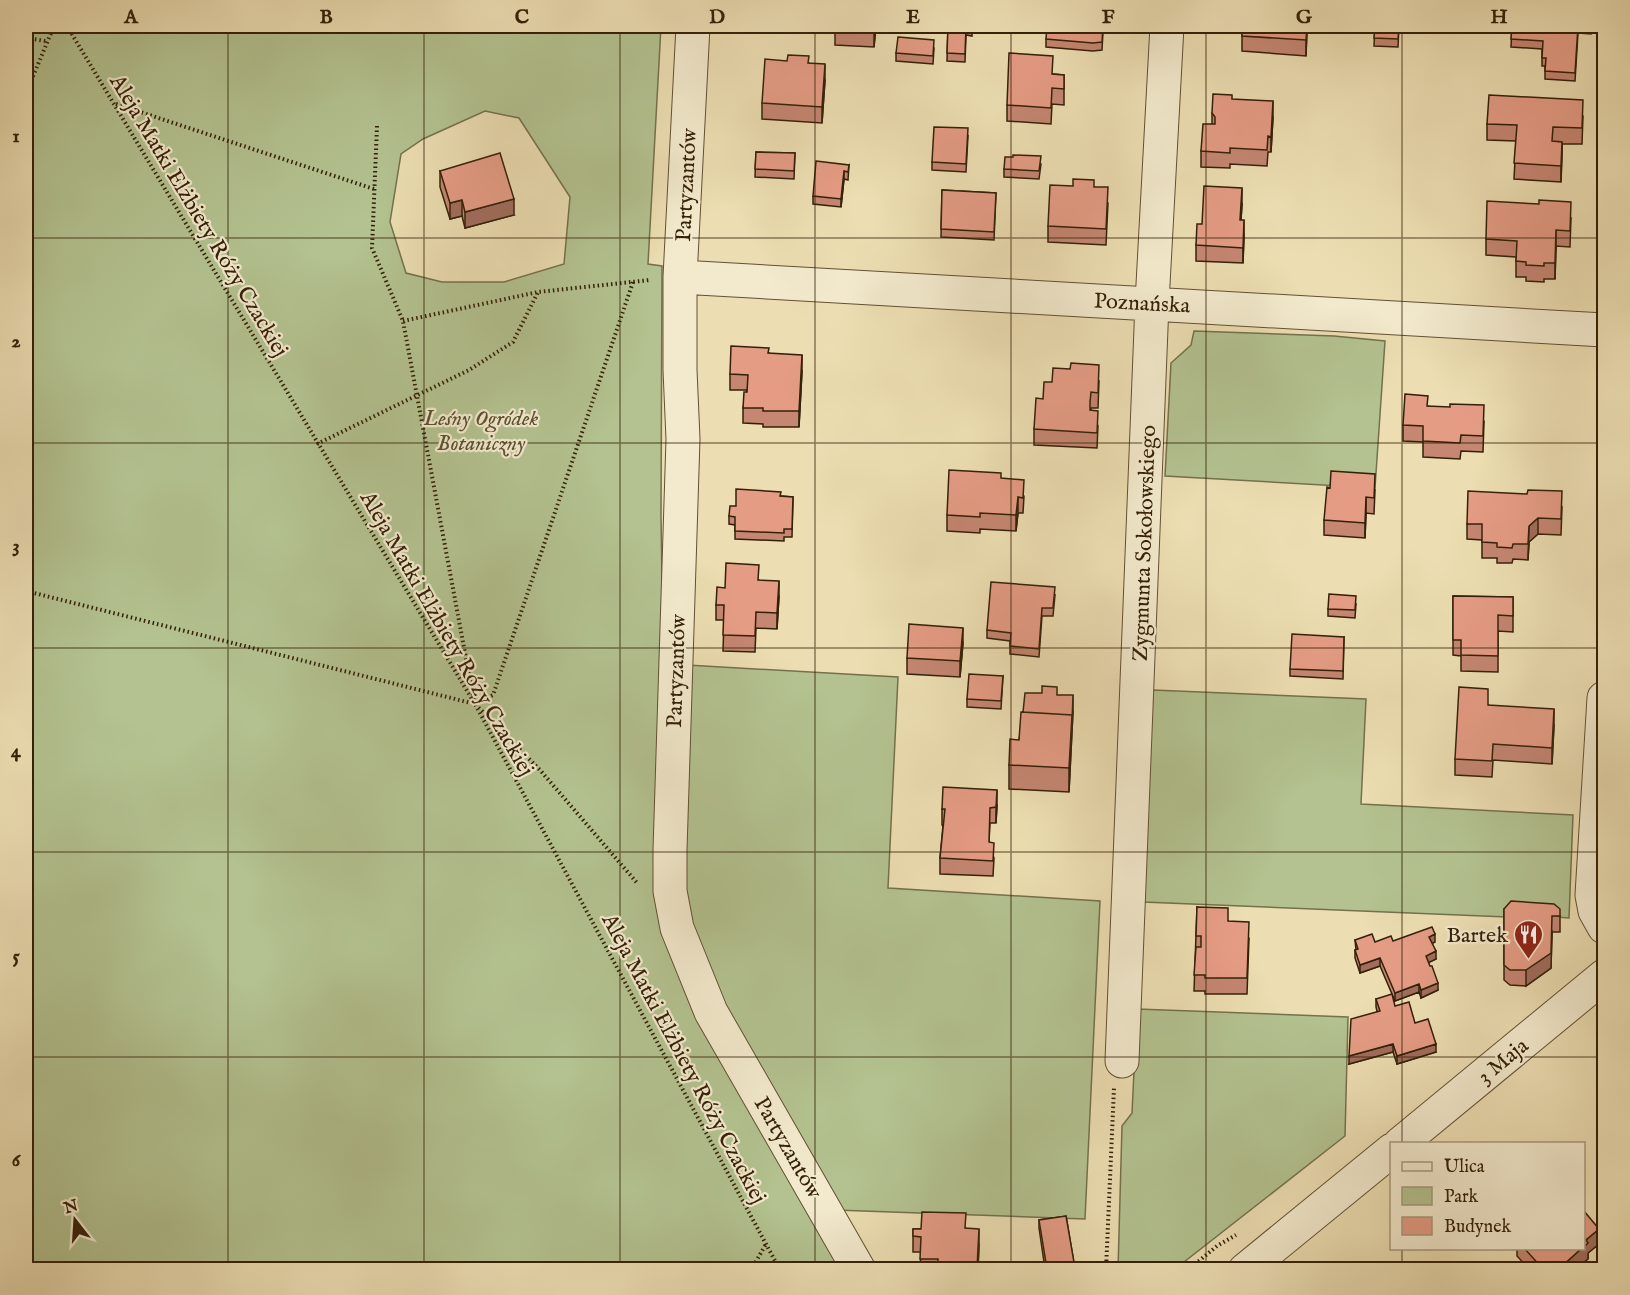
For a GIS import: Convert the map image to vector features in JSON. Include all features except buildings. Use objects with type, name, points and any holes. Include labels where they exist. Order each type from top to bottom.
[{"type":"street","name":"Partyzantów","points":[[693,26],[680,277],[682,439],[670,891],[677,928],[711,1011],[859,1269]]},
{"type":"street","name":"Zygmunta Sokołowskiego","points":[[1123,1055],[1152,303],[1167,26]]},
{"type":"street","name":"Poznańska","points":[[680,277],[1605,330]]},
{"type":"street","points":[[1605,698],[1592,895],[1595,911],[1605,927]]},
{"type":"street","name":"3 Maja","points":[[1401,1142],[1605,976]]},
{"type":"street","points":[[1245,1269],[1390,1152]]},
{"type":"path","points":[[26,93],[54,26]]},
{"type":"path","name":"Aleja Matki Elżbiety Róży Czackiej","points":[[67,26],[475,704],[780,1269]]},
{"type":"path","points":[[26,38],[46,41]]},
{"type":"path","points":[[115,104],[374,189]]},
{"type":"path","points":[[376,126],[372,248],[403,321],[475,704]]},
{"type":"path","points":[[403,321],[538,292],[680,277]]},
{"type":"path","points":[[475,704],[493,695],[633,282]]},
{"type":"path","points":[[317,444],[469,370],[513,342],[538,292]]},
{"type":"path","points":[[26,591],[475,704],[540,770],[645,892]]},
{"type":"path","points":[[1106,1269],[1116,1050],[1123,1055]]},
{"type":"path","points":[[751,1269],[766,1244]]},
{"type":"green space","name":"Leśny Ogródek Botaniczny","points":[[26,26],[661,26],[648,264],[662,266],[661,516],[665,766],[661,896],[852,1269],[26,1269]],"holes":[[[485,111],[519,118],[570,197],[564,264],[504,282],[442,282],[406,273],[390,222],[401,154],[423,139]]]},
{"type":"green space","points":[[1194,331],[1334,336],[1385,341],[1375,488],[1165,476],[1171,363],[1191,345]]},
{"type":"green space","points":[[687,665],[898,677],[888,888],[1100,901],[1085,1219],[835,1210],[725,1021],[677,889]]},
{"type":"green space","points":[[1153,690],[1366,699],[1361,804],[1573,815],[1569,918],[1512,914],[1507,917],[1143,902]]},
{"type":"green space","points":[[1137,1009],[1348,1017],[1345,1136],[1175,1269],[1118,1270],[1122,1126],[1132,1113]]},
{"type":"place","name":"Bartek","points":[[1529,960]]}]
